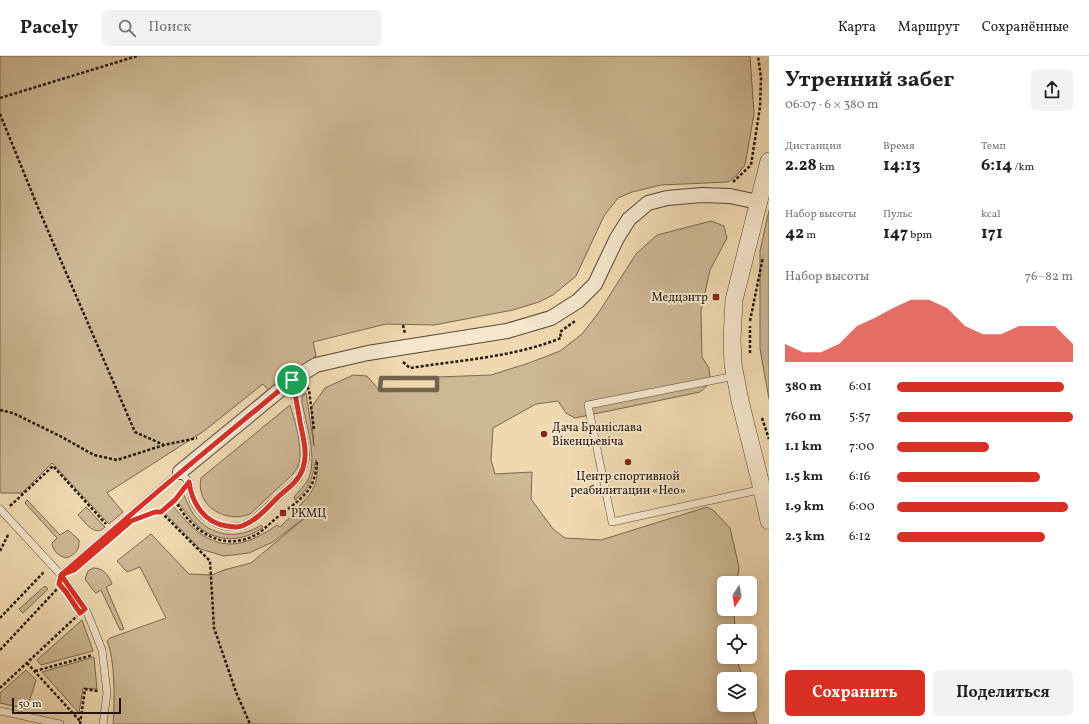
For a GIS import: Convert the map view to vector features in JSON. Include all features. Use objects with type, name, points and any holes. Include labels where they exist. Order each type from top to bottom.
[{"type":"street","points":[[769,161],[734,300],[732,339],[733,364],[740,401],[766,489],[769,521]]},
{"type":"street","points":[[185,477],[294,386],[316,365],[368,353],[507,330],[551,318],[578,301],[596,284],[617,238],[629,219],[648,203],[666,198],[702,195],[730,196],[758,202]]},
{"type":"lane","points":[[735,376],[588,405],[612,522],[766,489]]},
{"type":"lane","points":[[61,575],[112,531],[185,477],[193,500],[198,509],[204,516],[213,522],[223,526],[235,527],[243,526],[253,520],[298,479],[303,468],[306,458],[305,446],[294,386]]},
{"type":"lane","points":[[2,511],[61,575],[85,609],[102,650],[107,693],[103,724]]},
{"type":"lane","points":[[0,711],[60,724]]},
{"type":"path","points":[[0,98],[137,56]]},
{"type":"path","points":[[732,182],[751,165],[760,107],[761,78],[758,56]]},
{"type":"path","points":[[0,114],[39,210],[135,432],[164,445]]},
{"type":"path","points":[[750,356],[750,321],[763,257]]},
{"type":"path","points":[[402,362],[410,368],[525,350],[561,338],[560,332],[579,319]]},
{"type":"path","points":[[294,386],[306,385]]},
{"type":"path","points":[[0,410],[13,413],[60,436],[94,455],[117,460],[164,445],[196,438]]},
{"type":"path","points":[[760,412],[769,439]]},
{"type":"path","points":[[2,511],[53,466],[112,531]]},
{"type":"path","points":[[143,516],[155,512],[161,512],[175,500],[185,477]]},
{"type":"path","points":[[161,512],[210,561],[214,628],[236,692],[250,724]]},
{"type":"path","points":[[0,551],[14,524]]},
{"type":"path","points":[[10,532],[15,537]]},
{"type":"path","points":[[0,618],[43,573],[49,574],[44,568]]},
{"type":"path","points":[[0,650],[58,588],[59,584],[62,588]]},
{"type":"path","points":[[0,688],[85,609]]},
{"type":"path","points":[[35,671],[96,654]]},
{"type":"path","points":[[27,662],[80,723]]},
{"type":"path","points":[[80,723],[85,689],[100,692],[99,684]]},
{"type":"shaded area","points":[[0,56],[750,56],[754,114],[745,165],[736,176],[728,182],[661,185],[632,192],[618,198],[604,216],[576,276],[553,295],[539,302],[513,310],[434,325],[386,324],[313,342],[316,356],[270,392],[263,384],[204,431],[107,493],[123,512],[109,524],[52,463],[22,493],[0,492]]},
{"type":"shaded area","points":[[769,210],[769,399],[760,349],[760,251]]},
{"type":"shaded area","points":[[711,221],[724,226],[727,238],[710,270],[701,311],[702,357],[709,368],[710,378],[707,386],[700,392],[575,418],[566,413],[558,401],[536,404],[493,428],[491,460],[495,474],[532,472],[531,499],[553,529],[565,538],[601,540],[707,507],[714,511],[730,528],[739,567],[738,576],[717,576],[717,616],[734,616],[735,624],[717,624],[717,664],[738,664],[741,672],[717,672],[717,712],[753,712],[757,724],[113,724],[113,670],[110,649],[107,641],[110,638],[166,618],[140,567],[127,572],[117,561],[151,534],[189,574],[212,575],[224,570],[251,563],[307,516],[273,542],[249,553],[224,556],[200,549],[164,512],[173,506],[190,525],[208,538],[230,544],[242,543],[255,538],[277,525],[280,527],[300,508],[299,506],[312,491],[316,480],[316,460],[308,486],[295,500],[294,497],[308,480],[312,462],[312,451],[302,396],[306,393],[314,446],[311,408],[325,388],[353,375],[367,376],[380,391],[437,391],[437,377],[491,375],[560,351],[582,334],[599,312],[636,254],[657,235]]},
{"type":"shaded area","points":[[290,405],[298,436],[300,452],[298,466],[293,474],[250,514],[231,517],[214,510],[203,497],[200,488],[201,478]]},
{"type":"shaded area","points":[[184,495],[194,515],[209,528],[217,532],[235,534],[253,530],[261,525],[263,527],[248,536],[239,538],[231,539],[214,536],[199,527],[177,501]]},
{"type":"shaded area","points":[[27,500],[60,535],[68,530],[79,540],[79,546],[75,553],[67,558],[56,553],[52,543],[57,538],[25,503]]},
{"type":"shaded area","points":[[86,507],[105,527],[98,531],[87,525],[78,515]]},
{"type":"shaded area","points":[[93,568],[102,570],[110,580],[112,584],[106,587],[124,629],[120,630],[101,590],[96,593],[85,579],[88,571]]},
{"type":"shaded area","points":[[45,586],[48,589],[23,613],[19,609]]},
{"type":"shaded area","points":[[82,620],[93,651],[41,665],[37,660]]},
{"type":"shaded area","points":[[94,657],[97,689],[83,688],[79,713],[42,672]]},
{"type":"shaded area","points":[[26,670],[36,680],[27,709],[0,703],[0,693]]},
{"type":"waterway","points":[[381,378],[437,378],[437,390],[380,390],[381,378]]},
{"type":"place","name":"Медцэнтр","points":[[716,297]]},
{"type":"place","name":"Дача Браніслава Вікенцьевіча","points":[[544,434]]},
{"type":"place","name":"Центр спортивной реабилитации «Нео»","points":[[628,462]]},
{"type":"place","name":"РКМЦ","points":[[283,513]]},
{"type":"route","points":[[292,380],[180,472],[112,531],[116,534],[74,570],[61,575],[59,584],[80,613],[85,609],[61,575],[112,531],[116,534],[131,521],[155,512],[161,512],[175,500],[189,482],[193,500],[204,516],[223,526],[235,527],[243,526],[253,520],[298,479],[306,458],[292,380]]}]
